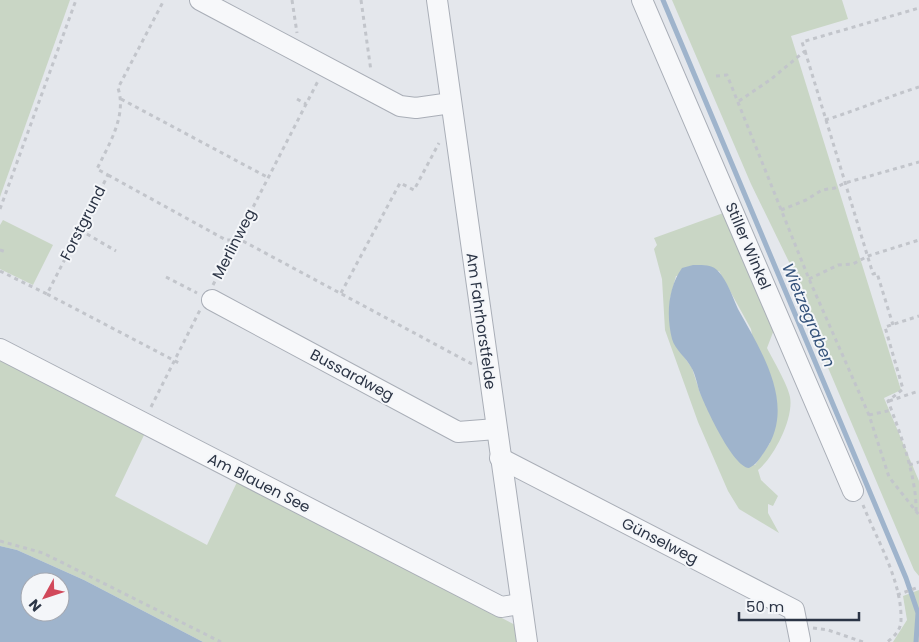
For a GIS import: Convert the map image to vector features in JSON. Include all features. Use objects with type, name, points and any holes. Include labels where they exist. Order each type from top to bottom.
[{"type":"street","points":[[202,0],[408,108],[451,103]]},
{"type":"street","name":"Am Fahrhorstfelde","points":[[437,0],[520,604],[527,642]]},
{"type":"street","name":"Stiller Winkel","points":[[642,0],[853,491]]},
{"type":"street","name":"Bussardweg","points":[[209,299],[458,432],[496,429]]},
{"type":"street","name":"Am Blauen See","points":[[0,349],[501,607],[520,604]]},
{"type":"street","name":"Günselweg","points":[[500,458],[794,610],[799,633]]},
{"type":"path","points":[[0,209],[76,0]]},
{"type":"path","name":"Forstgrund","points":[[47,294],[108,175],[97,169],[116,132],[121,99],[118,88],[164,0]]},
{"type":"path","points":[[292,0],[298,42],[295,50]]},
{"type":"path","points":[[361,0],[365,48],[373,91]]},
{"type":"path","points":[[893,325],[877,273],[873,274],[802,42],[919,8]]},
{"type":"path","points":[[739,101],[770,80],[805,51]]},
{"type":"path","name":"Merlinweg","points":[[143,423],[174,361],[209,299],[236,240],[326,66]]},
{"type":"path","points":[[716,76],[727,75],[739,101],[809,279],[869,415],[889,477],[919,515]]},
{"type":"path","points":[[825,120],[867,107],[879,99],[919,87]]},
{"type":"path","points":[[121,99],[268,177]]},
{"type":"path","points":[[298,100],[306,104]]},
{"type":"path","points":[[341,293],[400,182],[414,190],[424,167],[444,135]]},
{"type":"path","points":[[781,210],[806,200],[822,190],[835,188],[845,183],[919,162]]},
{"type":"path","points":[[108,175],[226,240],[242,240],[488,373]]},
{"type":"path","points":[[80,230],[116,250]]},
{"type":"path","points":[[809,279],[838,265],[853,264],[868,256],[919,240]]},
{"type":"path","points":[[0,250],[6,252]]},
{"type":"path","points":[[0,271],[179,364]]},
{"type":"path","points":[[166,277],[209,299]]},
{"type":"path","points":[[888,401],[903,389],[885,327],[919,316]]},
{"type":"path","points":[[888,401],[919,391]]},
{"type":"path","points":[[888,401],[909,465],[916,500],[916,511]]},
{"type":"path","points":[[869,415],[892,410]]},
{"type":"path","points":[[909,465],[919,462]]},
{"type":"path","points":[[853,491],[857,492],[894,579],[901,620],[899,629],[892,639],[886,642]]},
{"type":"path","points":[[0,541],[43,553],[221,642]]},
{"type":"path","points":[[897,595],[919,587]]},
{"type":"path","points":[[799,633],[828,630],[863,642]]},
{"type":"green space","points":[[0,0],[70,0],[0,197]]},
{"type":"green space","points":[[672,0],[842,0],[848,19],[791,36],[901,390],[884,398],[919,481],[919,576],[914,570],[815,337],[791,266],[751,184]]},
{"type":"green space","points":[[726,212],[775,327],[767,348],[780,372],[790,397],[789,415],[782,437],[758,470],[761,480],[778,496],[773,506],[768,504],[768,513],[779,533],[739,509],[728,491],[698,422],[665,330],[662,279],[654,249],[657,245],[654,238]],"holes":[[[719,271],[751,329],[770,443],[755,465],[732,453],[700,393],[692,368],[673,341],[670,299],[676,276]]]},
{"type":"green space","points":[[3,220],[53,245],[33,285],[0,269],[0,225]]},
{"type":"green space","points":[[0,355],[145,433],[115,496],[207,545],[238,480],[519,627],[522,642],[203,642],[70,574],[70,572],[17,550],[0,546]]},
{"type":"green space","points":[[919,590],[919,642],[893,642],[907,620],[903,596]]},
{"type":"water","points":[[693,265],[710,266],[716,269],[724,279],[765,360],[777,397],[778,415],[774,433],[760,458],[749,468],[735,458],[728,448],[703,400],[693,370],[672,339],[669,321],[671,293],[682,268]]},
{"type":"water","points":[[0,546],[17,550],[66,572],[20,572],[20,622],[70,622],[70,574],[203,642],[0,642]]},
{"type":"waterway","name":"Wietzegraben","points":[[663,0],[906,578],[918,613],[916,642]]}]
